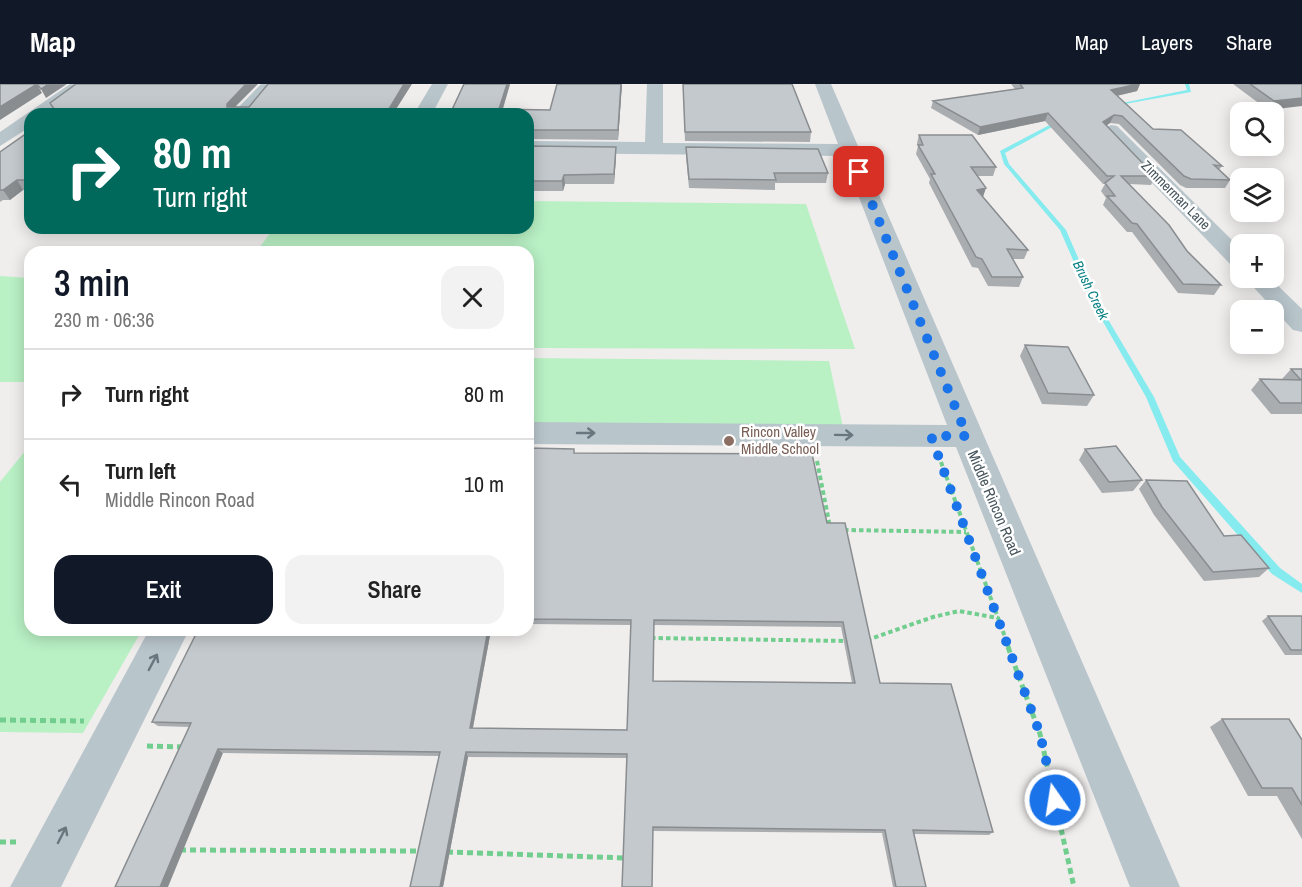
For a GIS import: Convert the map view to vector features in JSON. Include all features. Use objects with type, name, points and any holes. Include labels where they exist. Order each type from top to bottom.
[{"type":"street","points":[[46,108],[81,84]]},
{"type":"street","points":[[247,108],[270,84]]},
{"type":"street","points":[[426,108],[440,84]]},
{"type":"street","points":[[654,149],[655,84]]},
{"type":"street","name":"Middle Rincon Road","points":[[823,84],[1155,887]]},
{"type":"street","points":[[0,140],[24,123]]},
{"type":"street","name":"Zimmerman Lane","points":[[1111,130],[1230,251]]},
{"type":"street","points":[[534,147],[850,150]]},
{"type":"street","points":[[1267,288],[1302,324]]},
{"type":"street","points":[[534,433],[967,436]]},
{"type":"street","points":[[35,887],[166,636]]},
{"type":"path","points":[[931,436],[1040,734],[1074,887]]},
{"type":"path","points":[[816,456],[831,530],[819,529]]},
{"type":"path","points":[[842,530],[966,532]]},
{"type":"path","points":[[863,641],[893,633],[916,621],[969,610],[998,618]]},
{"type":"path","points":[[650,638],[851,641]]},
{"type":"path","points":[[135,746],[197,747]]},
{"type":"path","points":[[173,850],[427,851]]},
{"type":"path","points":[[439,851],[633,858]]},
{"type":"green space","points":[[534,201],[806,204],[855,349],[534,348],[534,246],[260,246],[270,234],[534,234]]},
{"type":"green space","points":[[0,276],[24,278],[24,382],[0,382]]},
{"type":"green space","points":[[534,358],[829,361],[844,432],[534,430]]},
{"type":"green space","points":[[24,452],[24,636],[139,636],[83,733],[0,732],[0,482]]},
{"type":"building","points":[[0,84],[37,84],[0,107]]},
{"type":"building","points":[[37,84],[49,84],[41,89]]},
{"type":"building","points":[[76,84],[246,84],[227,104],[227,107],[249,107],[268,84],[404,84],[390,108],[53,108],[50,103]]},
{"type":"building","points":[[464,84],[507,84],[499,108],[453,108]]},
{"type":"building","points":[[557,84],[621,84],[618,130],[534,130],[534,110],[550,110]]},
{"type":"building","points":[[683,84],[792,84],[811,132],[685,132]]},
{"type":"building","points":[[1020,84],[1138,84],[1111,90],[1153,129],[1181,130],[1222,166],[1214,165],[1230,180],[1191,179],[1184,176],[1122,116],[1114,115],[1103,122],[1155,176],[1121,176],[1169,225],[1187,251],[1221,285],[1183,284],[1137,224],[1132,223],[1107,196],[1115,196],[1105,183],[1114,176],[1107,176],[1048,113],[980,127],[933,101],[1023,88]]},
{"type":"building","points":[[1250,84],[1302,84],[1302,98],[1274,101]]},
{"type":"building","points":[[24,135],[24,180],[17,180],[3,190],[0,190],[0,152]]},
{"type":"building","points":[[919,135],[972,135],[996,167],[971,167],[986,188],[977,190],[1028,250],[1007,249],[1023,277],[992,277],[982,259],[976,257],[931,174],[935,174],[918,145],[923,145]]},
{"type":"building","points":[[534,146],[616,147],[614,174],[564,175],[562,181],[534,181]]},
{"type":"building","points":[[686,147],[818,149],[828,173],[774,173],[776,180],[689,179]]},
{"type":"building","points":[[1025,345],[1068,347],[1094,395],[1048,393]]},
{"type":"building","points":[[1291,369],[1302,369],[1302,403],[1280,403],[1260,379],[1301,380]]},
{"type":"building","points":[[1116,446],[1142,480],[1109,482],[1085,449]]},
{"type":"building","points":[[534,448],[574,449],[574,453],[812,454],[827,523],[845,523],[880,683],[951,684],[993,832],[913,830],[926,887],[896,887],[885,830],[653,827],[652,887],[622,887],[627,754],[466,752],[440,887],[410,887],[440,752],[218,749],[160,887],[115,887],[191,723],[152,722],[195,636],[487,636],[470,728],[627,730],[631,620],[534,619]],"holes":[[[654,620],[843,622],[855,683],[653,681]]]},
{"type":"building","points":[[1146,480],[1187,481],[1224,536],[1241,535],[1269,568],[1213,572],[1162,507]]},
{"type":"building","points":[[1268,616],[1302,616],[1302,650],[1291,650]]},
{"type":"building","points":[[1222,719],[1289,719],[1302,740],[1302,805],[1292,788],[1262,788]]},
{"type":"waterway","name":"Brush Creek","points":[[1114,105],[1189,91],[1187,84]]},
{"type":"waterway","name":"Brush Creek","points":[[1061,121],[1002,152],[1007,164],[1063,230],[1093,299],[1150,397],[1176,459],[1276,571],[1302,589]]},
{"type":"place","name":"Rincon Valley Middle School","points":[[729,441]]},
{"type":"route","points":[[859,172],[967,436],[931,436],[1040,734],[1055,800]]}]
